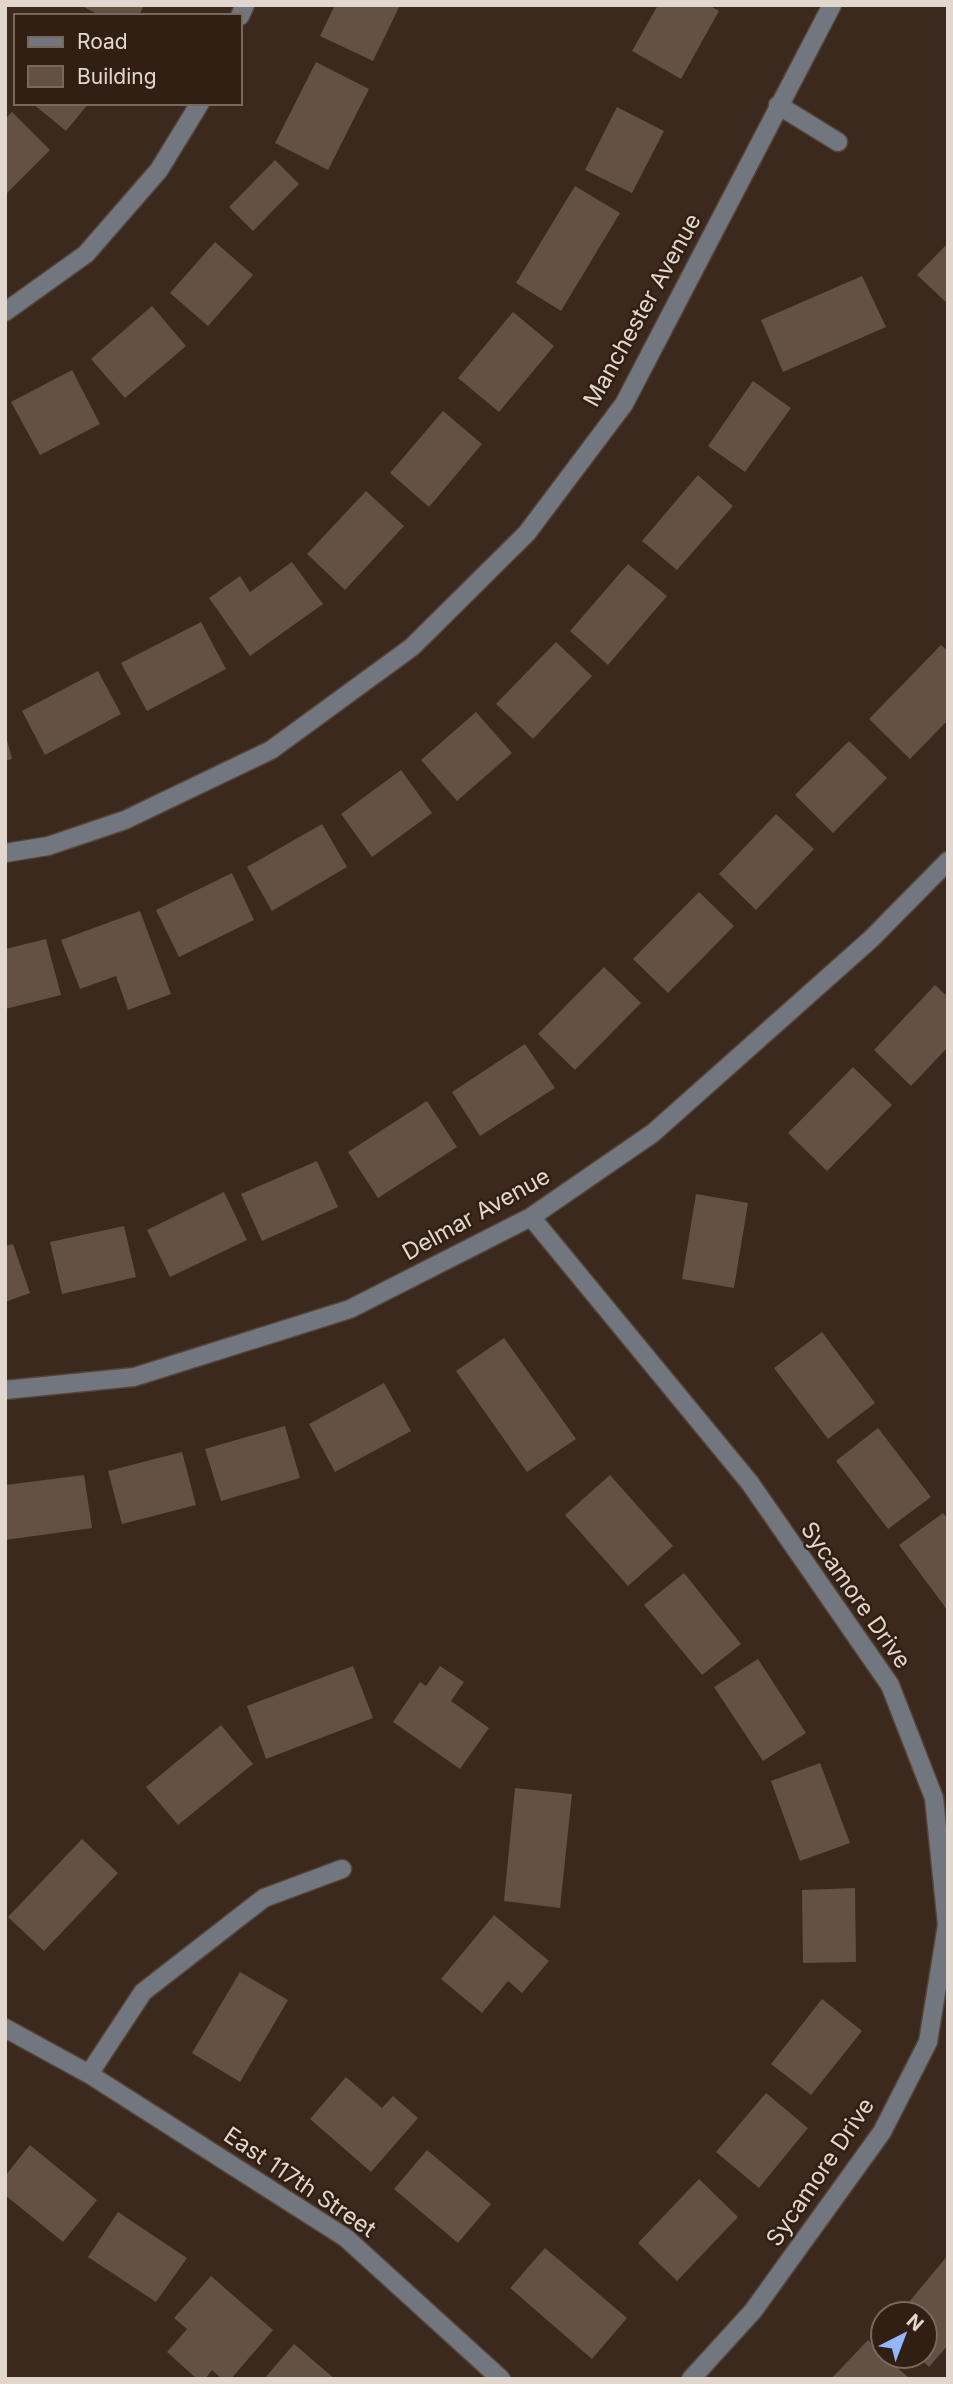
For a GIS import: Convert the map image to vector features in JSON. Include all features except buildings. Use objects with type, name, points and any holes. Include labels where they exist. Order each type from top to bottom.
[{"type":"street","name":"Manchester Avenue","points":[[5,853],[48,846],[125,820],[271,750],[412,647],[527,533],[624,404],[832,5]]},
{"type":"street","points":[[5,312],[86,254],[159,170],[199,105]]},
{"type":"street","points":[[778,105],[838,142]]},
{"type":"street","name":"Delmar Avenue","points":[[5,1390],[134,1377],[350,1309],[531,1217],[653,1133],[871,939],[948,861]]},
{"type":"street","name":"Sycamore Drive","points":[[531,1217],[750,1483],[890,1685],[934,1798],[947,1925],[928,2042],[882,2132],[753,2311],[691,2379]]},
{"type":"street","points":[[89,2074],[143,1992],[264,1898],[342,1869]]},
{"type":"street","name":"East 117th Street","points":[[5,2028],[89,2074],[346,2238],[501,2379]]}]
